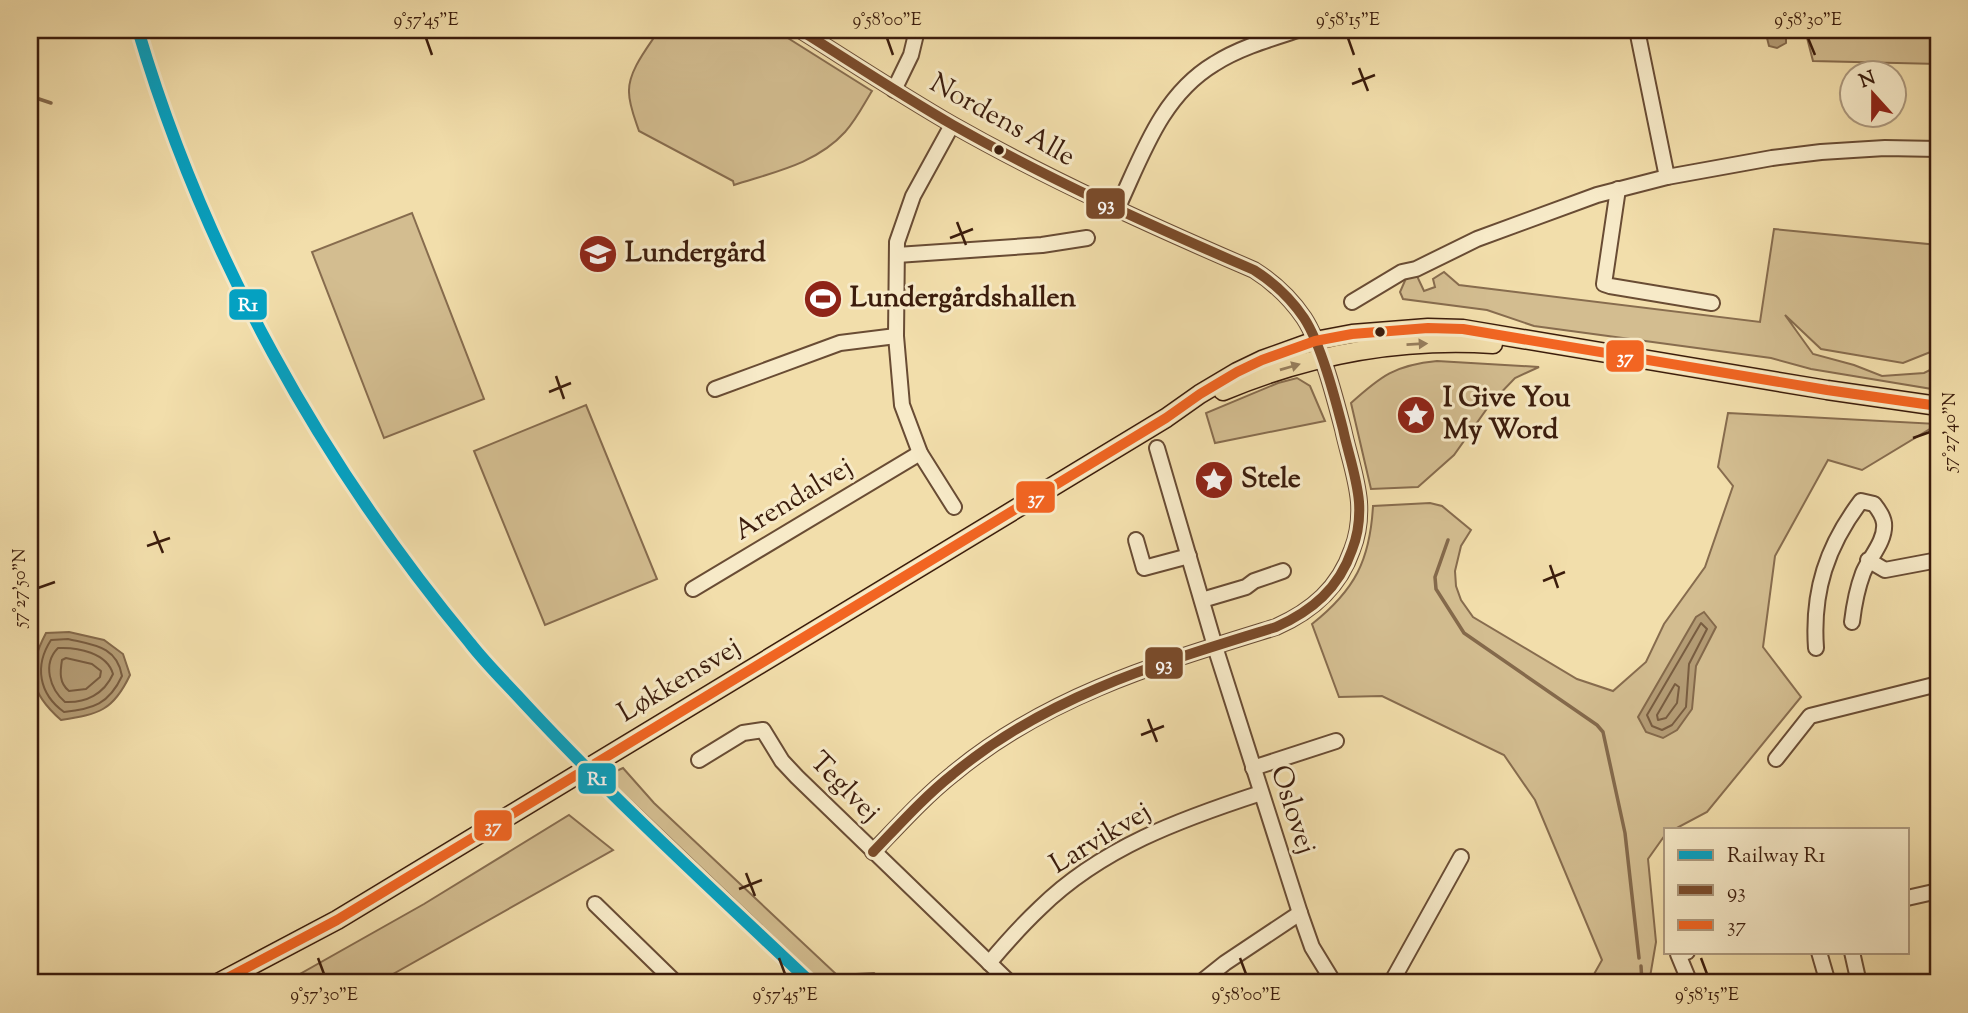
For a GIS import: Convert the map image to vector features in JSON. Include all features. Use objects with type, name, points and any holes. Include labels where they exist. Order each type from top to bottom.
[{"type":"main road","name":"Løkkensvej","points":[[218,983],[337,920],[1166,418],[1200,394],[1262,360],[1315,341],[1352,334],[1428,328],[1463,329],[1565,348]]},
{"type":"main road","name":"Løkkensvej","points":[[1166,418],[1242,383],[1321,358],[1396,345],[1436,343],[1565,348]]},
{"type":"main road","points":[[1565,348],[1938,406]]},
{"type":"street","name":"Nordens Alle","points":[[800,30],[952,125],[1117,209],[1268,278],[1304,318],[1315,341],[1337,405],[1359,502],[1353,548],[1332,588],[1316,605],[1297,618],[1276,627],[1097,687],[1023,725],[954,773],[922,801],[873,852]]},
{"type":"street","points":[[894,90],[911,55],[917,30]]},
{"type":"street","points":[[1117,209],[1158,122],[1189,82],[1231,54],[1298,30]]},
{"type":"street","points":[[1637,30],[1667,177]]},
{"type":"street","points":[[952,125],[913,196],[897,242],[896,336],[902,405],[920,453],[954,507]]},
{"type":"street","points":[[1352,302],[1402,272],[1416,270],[1477,239],[1532,217],[1618,189],[1746,162],[1821,152],[1885,148],[1938,149]]},
{"type":"street","points":[[1618,189],[1604,284],[1712,303]]},
{"type":"street","points":[[897,255],[1042,245],[1087,238]]},
{"type":"street","points":[[715,389],[840,343],[896,336]]},
{"type":"street","name":"Oslovej","points":[[1157,448],[1215,646],[1300,913],[1312,947],[1334,983]]},
{"type":"street","name":"Arendalvej","points":[[693,589],[920,453]]},
{"type":"street","points":[[1816,648],[1816,608],[1823,568],[1833,542],[1861,501],[1865,500],[1874,504],[1884,524],[1882,539],[1868,560],[1856,594],[1852,622]]},
{"type":"street","points":[[1136,540],[1144,568],[1189,556]]},
{"type":"street","points":[[1868,560],[1885,570],[1938,560]]},
{"type":"street","points":[[1202,600],[1246,587],[1254,580],[1283,571]]},
{"type":"street","points":[[1776,759],[1810,716],[1938,684]]},
{"type":"street","name":"Teglvej","points":[[699,760],[743,733],[763,730],[782,761],[797,777],[1010,983]]},
{"type":"street","points":[[1253,768],[1336,741]]},
{"type":"street","name":"Larvikvej","points":[[989,962],[1041,907],[1074,879],[1110,855],[1148,834],[1261,793]]},
{"type":"street","points":[[1391,983],[1461,857]]},
{"type":"street","points":[[1909,898],[1938,891]]},
{"type":"street","points":[[595,904],[676,983]]},
{"type":"street","points":[[1200,983],[1300,913]]},
{"type":"street","points":[[1678,954],[1690,983]]},
{"type":"street","points":[[1820,954],[1828,983]]},
{"type":"street","points":[[1852,954],[1859,983]]},
{"type":"shaded area","points":[[659,30],[775,30],[872,91],[849,127],[821,152],[794,166],[734,185],[733,181],[639,131],[630,102],[630,84],[640,60]]},
{"type":"shaded area","points":[[1805,30],[1938,30],[1938,64],[1909,63],[1909,60],[1813,61]]},
{"type":"shaded area","points":[[412,213],[484,399],[384,438],[312,252]]},
{"type":"shaded area","points":[[1774,229],[1938,245],[1938,349],[1903,363],[1821,349],[1785,315],[1813,354],[1882,376],[1924,373],[1938,366],[1938,390],[1811,369],[1771,358],[1534,326],[1487,310],[1403,299],[1400,292],[1407,276],[1417,276],[1424,291],[1435,287],[1433,279],[1444,272],[1459,285],[1760,322]]},
{"type":"shaded area","points":[[1437,361],[1539,367],[1515,378],[1491,403],[1454,455],[1418,487],[1371,489],[1351,403],[1390,373],[1410,365]]},
{"type":"shaded area","points":[[1297,378],[1310,386],[1325,421],[1215,443],[1206,413],[1278,383]]},
{"type":"shaded area","points":[[586,405],[657,579],[545,625],[474,451]]},
{"type":"shaded area","points":[[1728,413],[1938,424],[1862,470],[1828,460],[1775,556],[1763,647],[1801,697],[1707,812],[1677,828],[1664,828],[1664,836],[1648,859],[1656,942],[1649,983],[1589,983],[1602,960],[1535,800],[1504,755],[1382,696],[1339,697],[1312,624],[1339,599],[1358,572],[1368,542],[1373,506],[1430,503],[1442,506],[1471,530],[1461,546],[1455,571],[1461,600],[1473,617],[1577,679],[1613,691],[1646,662],[1664,624],[1705,567],[1733,486],[1718,467]]},
{"type":"shaded area","points":[[623,768],[654,803],[837,975],[874,973],[885,983],[822,983],[605,776]]},
{"type":"shaded area","points":[[569,815],[613,850],[377,983],[284,983],[424,904]]},
{"type":"water","points":[[1765,30],[1786,30],[1786,43],[1777,48],[1769,46]]},
{"type":"water","points":[[1704,612],[1716,627],[1696,666],[1692,709],[1677,730],[1663,738],[1646,732],[1638,717],[1696,617]]},
{"type":"water","points":[[69,632],[104,640],[123,654],[130,675],[117,696],[103,709],[85,716],[61,720],[42,700],[37,690],[34,680],[35,659],[46,633]]},
{"type":"waterway","points":[[30,96],[51,103]]},
{"type":"waterway","points":[[1448,540],[1435,577],[1436,589],[1464,633],[1597,725],[1603,732],[1625,833],[1639,958]]},
{"type":"waterway","points":[[1641,966],[1642,983]]},
{"type":"rail line","name":"R1","points":[[138,30],[165,113],[197,195],[233,275],[273,353],[317,429],[365,503],[416,574],[497,674],[630,812],[811,983]]},
{"type":"transit line","name":"93","points":[[800,30],[914,102],[1027,165],[1254,270],[1275,285],[1299,311],[1316,342],[1340,416],[1359,502],[1359,520],[1354,544],[1340,576],[1323,597],[1301,614],[1276,627],[1107,684],[1027,723],[989,746],[942,783],[873,852]]},
{"type":"transit line","name":"37","points":[[218,983],[337,920],[1166,418],[1237,372],[1315,341],[1352,334],[1428,328],[1463,329],[1938,406]]},
{"type":"place","name":"Lundergård","points":[[598,254]]},
{"type":"place","name":"Lundergårdshallen","points":[[823,299]]},
{"type":"place","name":"I Give You My Word","points":[[1416,415]]},
{"type":"place","name":"Stele","points":[[1214,480]]}]
